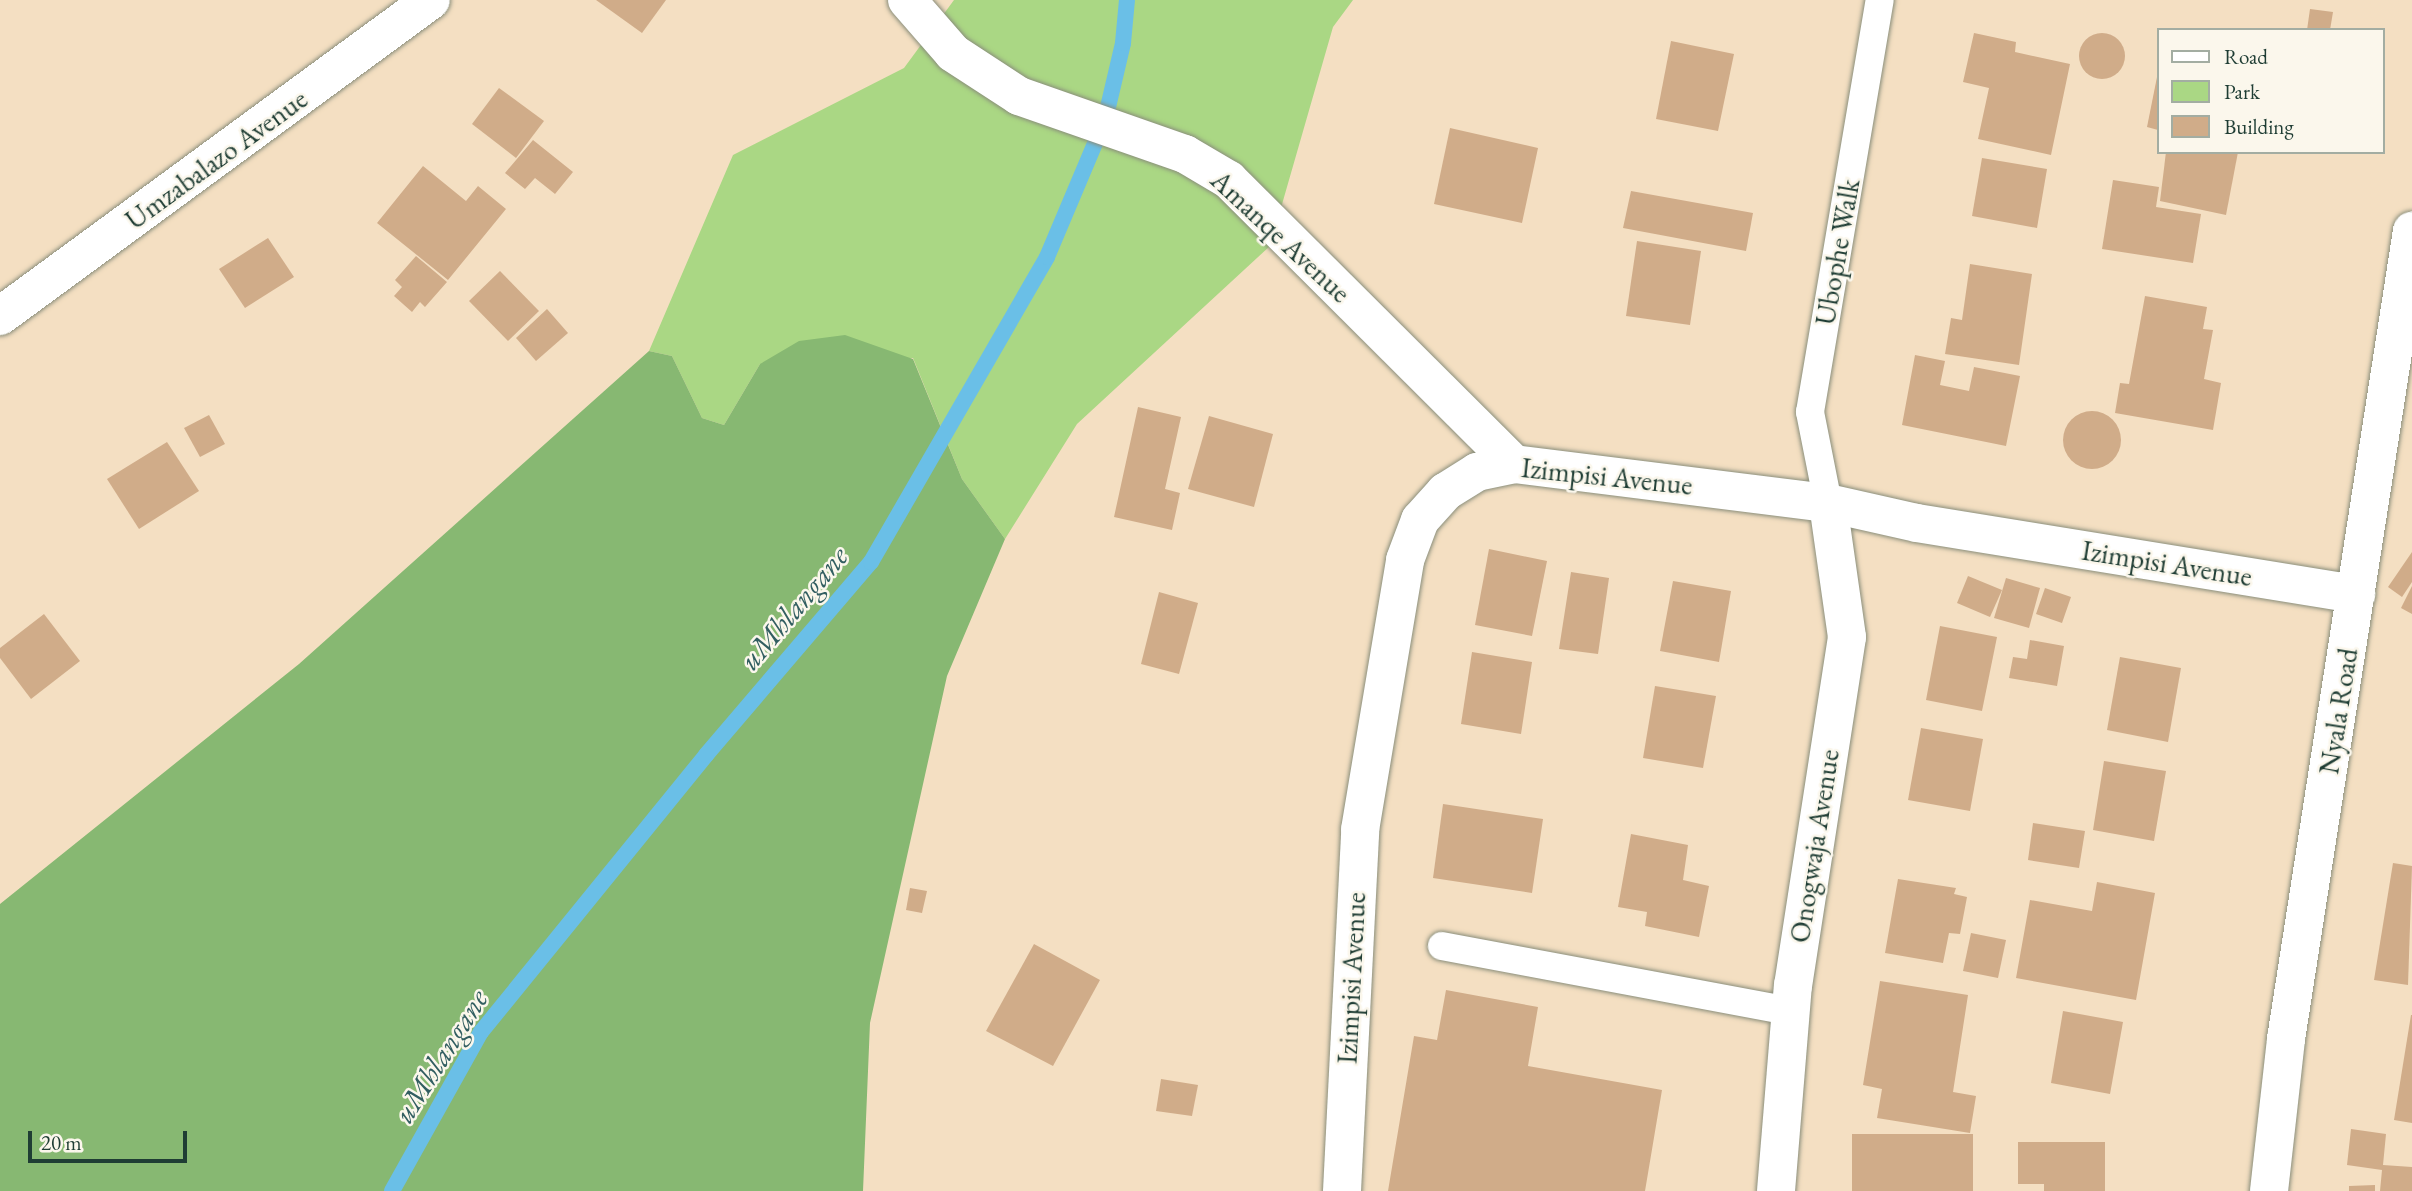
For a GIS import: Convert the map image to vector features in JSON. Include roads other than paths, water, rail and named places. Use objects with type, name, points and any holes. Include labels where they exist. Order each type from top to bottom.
[{"type":"street","name":"Umzabalazo Avenue","points":[[0,316],[431,0]]},
{"type":"street","name":"Amanqe Avenue","points":[[906,0],[953,53],[1019,96],[1087,122],[1185,154],[1229,180],[1514,464]]},
{"type":"street","name":"Nyala Road","points":[[2269,1191],[2286,1039],[2412,231]]},
{"type":"street","name":"Izimpisi Avenue","points":[[1342,1191],[1360,830],[1405,560],[1420,520],[1445,492],[1476,472],[1514,464],[1828,503],[1917,523],[2356,594]]},
{"type":"street","name":"Onogwaja Avenue","points":[[1776,1191],[1791,1011],[1847,637],[1828,503]]},
{"type":"lane","name":"Ubophe Walk","points":[[1828,503],[1810,412],[1880,0]]},
{"type":"lane","points":[[1442,946],[1791,1011]]},
{"type":"waterway","name":"uMhlangane","points":[[392,1191],[481,1032],[706,755],[871,562],[1047,257],[1105,120],[1123,43],[1127,0]]}]
